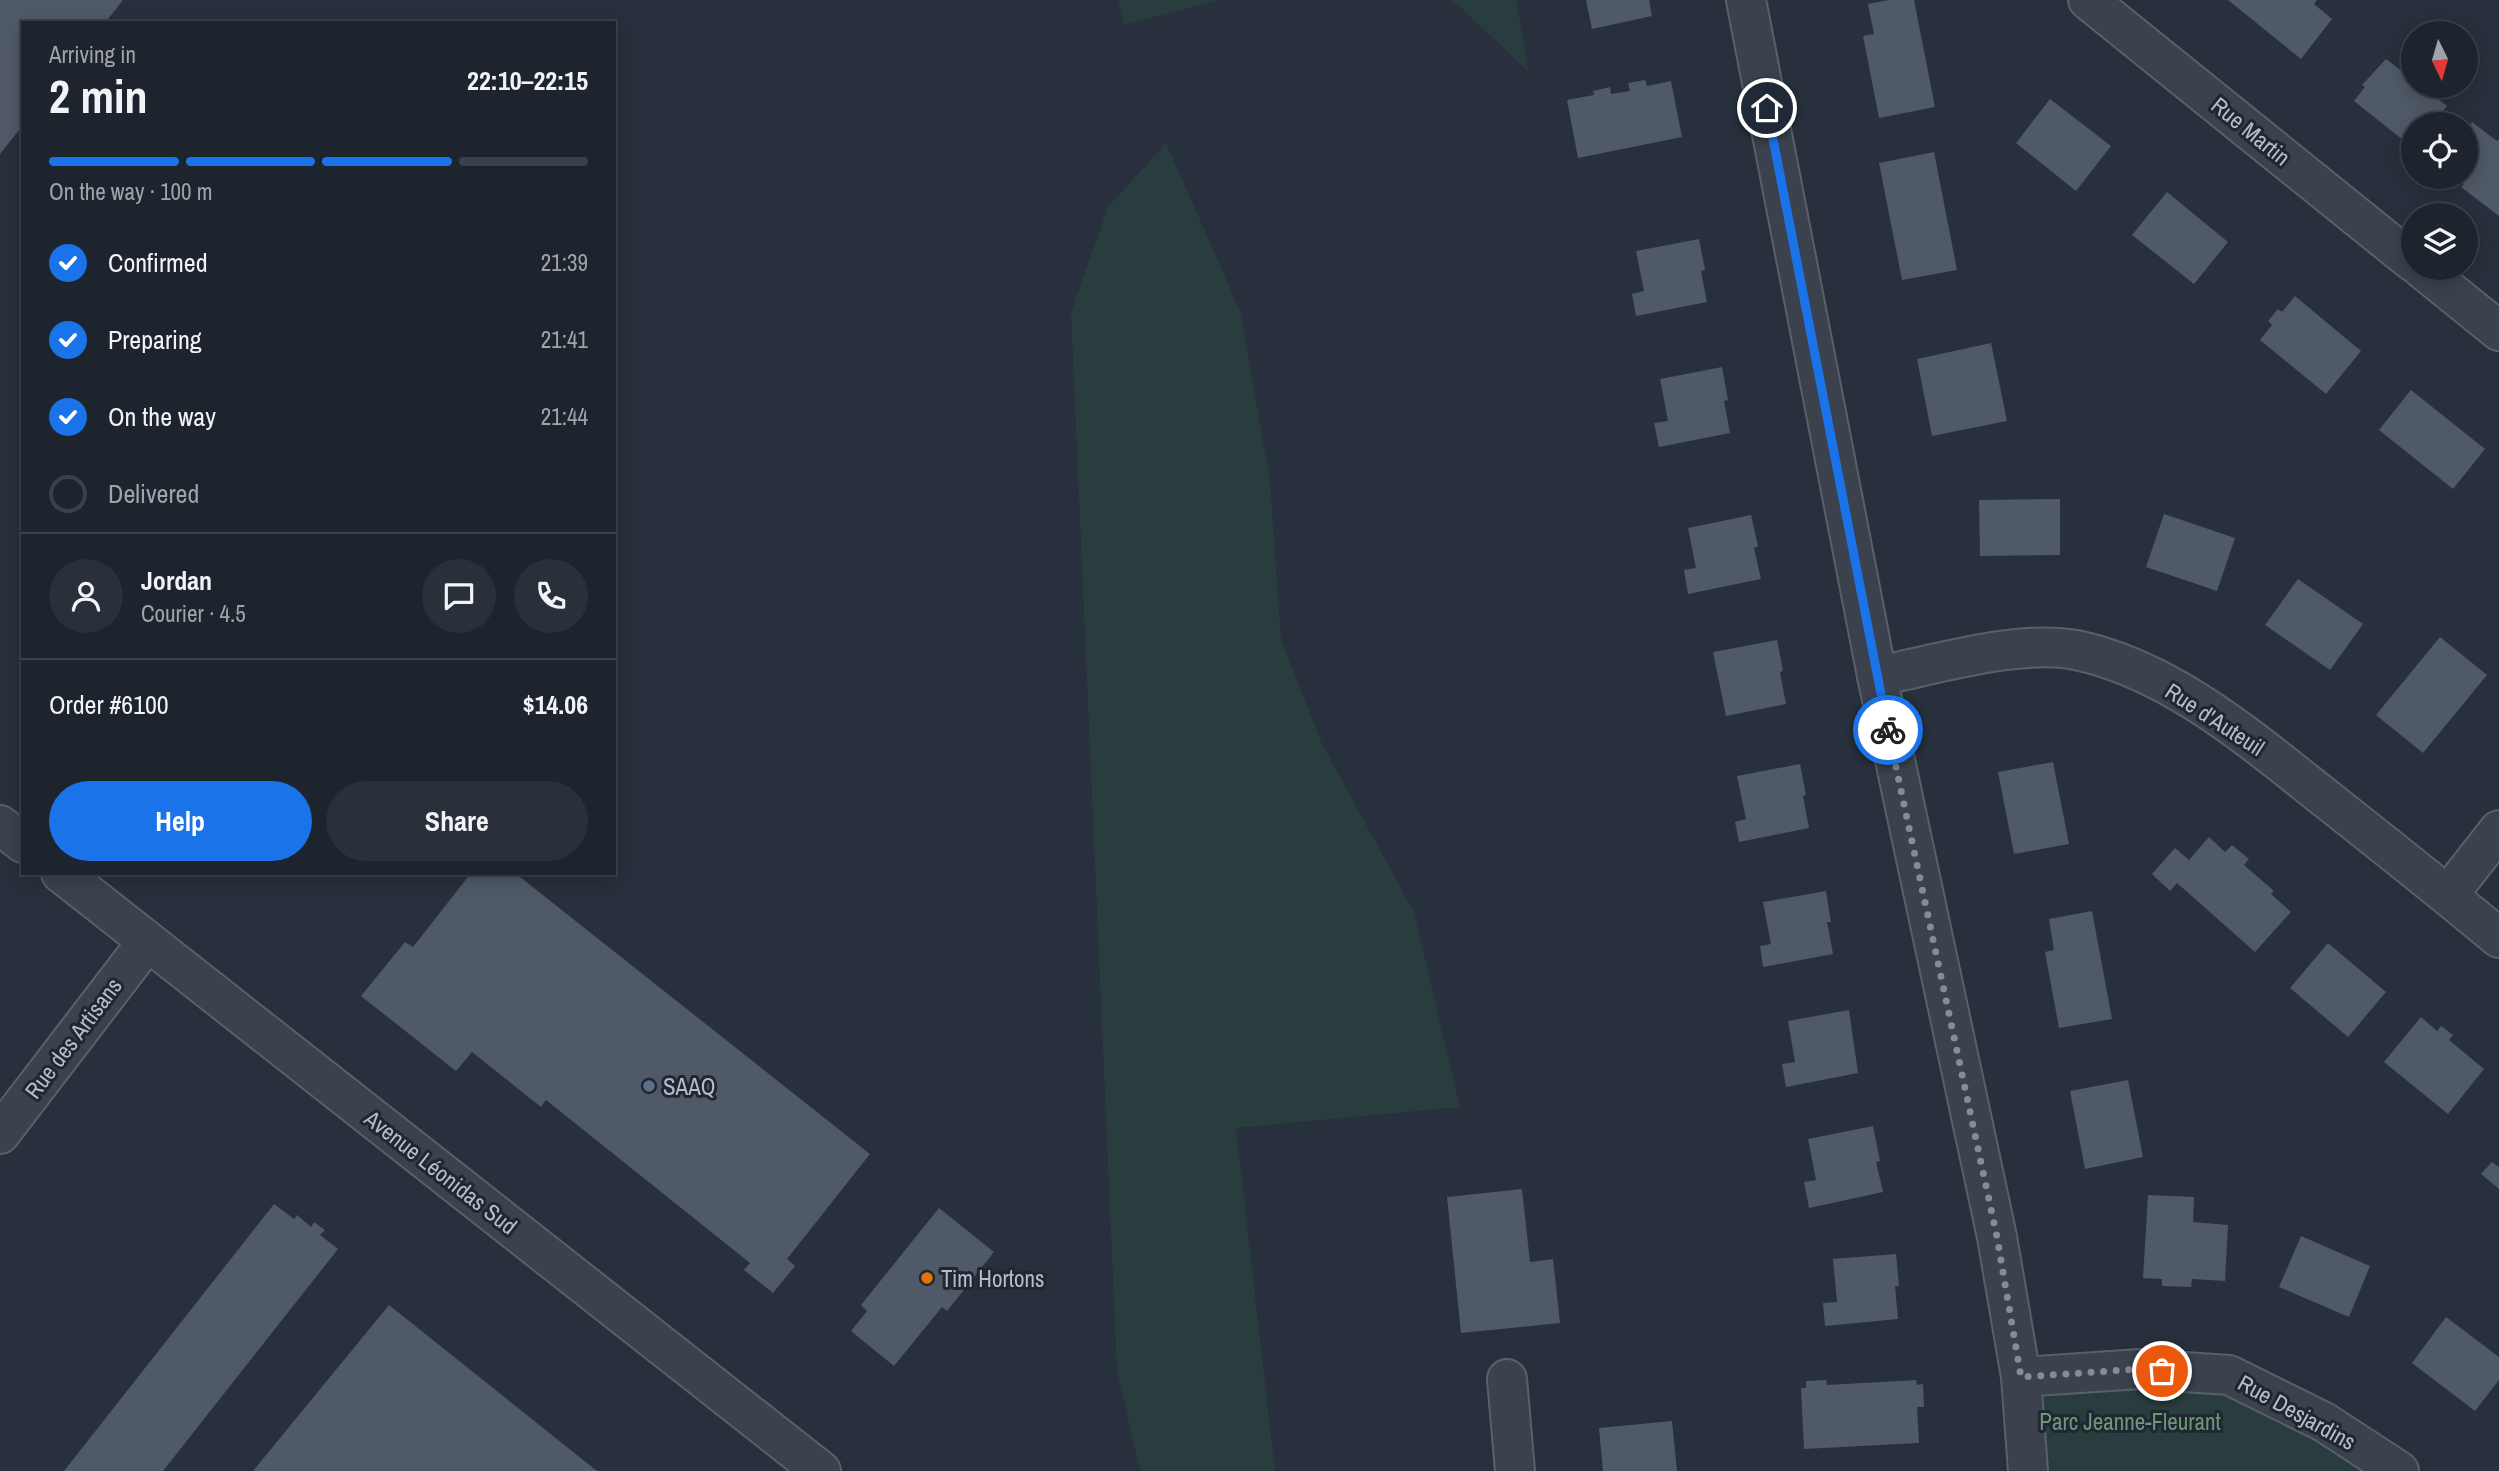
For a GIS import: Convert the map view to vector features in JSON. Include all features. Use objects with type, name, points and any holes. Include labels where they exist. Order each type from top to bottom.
[{"type":"street","points":[[1746,0],[1877,677],[1997,1237],[2021,1377],[2028,1471]]},
{"type":"street","name":"Rue Martin","points":[[2088,0],[2401,252]]},
{"type":"street","points":[[2436,280],[2499,331]]},
{"type":"street","name":"Rue d'Auteuil","points":[[1877,677],[2023,647],[2075,650],[2141,671],[2228,722],[2499,938]]},
{"type":"street","points":[[0,825],[21,841]]},
{"type":"street","points":[[2448,895],[2499,830]]},
{"type":"street","name":"Avenue Léonidas Sud","points":[[63,875],[821,1471]]},
{"type":"street","name":"Rue des Artisans","points":[[0,1134],[147,942]]},
{"type":"street","name":"Rue Desjardins","points":[[2021,1377],[2140,1369],[2229,1374],[2323,1422],[2399,1471]]},
{"type":"street","points":[[1507,1380],[1516,1471]]},
{"type":"green space","points":[[1118,0],[1219,0],[1124,25]]},
{"type":"green space","points":[[1450,0],[1516,0],[1529,72],[1459,6]]},
{"type":"green space","points":[[1166,143],[1241,313],[1270,482],[1281,640],[1322,744],[1414,912],[1460,1107],[1236,1128],[1275,1471],[1140,1471],[1117,1370],[1071,312],[1108,207]]},
{"type":"green space","name":"Parc Jeanne-Fleurant","points":[[2229,1375],[2373,1471],[2028,1471],[2021,1377]]},
{"type":"building","points":[[0,0],[123,0],[107,21],[21,21],[21,128],[0,154]]},
{"type":"building","points":[[1586,0],[1649,0],[1652,16],[1592,29]]},
{"type":"building","points":[[1889,0],[1914,0],[1935,107],[1879,118],[1863,36],[1874,34],[1868,4]]},
{"type":"building","points":[[2228,0],[2317,0],[2314,4],[2332,19],[2301,59]]},
{"type":"building","points":[[2386,59],[2401,71],[2401,98],[2437,98],[2447,106],[2442,112],[2401,112],[2401,138],[2354,101],[2365,87],[2362,85]]},
{"type":"building","points":[[1645,80],[1647,86],[1671,81],[1682,137],[1578,158],[1567,100],[1594,95],[1593,91],[1610,87],[1611,94],[1630,91],[1628,83]]},
{"type":"building","points":[[2050,99],[2111,146],[2076,191],[2016,143]]},
{"type":"building","points":[[2478,127],[2497,141],[2499,139],[2499,216],[2464,189],[2478,189]]},
{"type":"building","points":[[1934,152],[1957,270],[1902,280],[1879,163]]},
{"type":"building","points":[[2167,192],[2228,242],[2194,284],[2132,235]]},
{"type":"building","points":[[1699,239],[1707,302],[1636,316],[1632,294],[1644,291],[1636,251]]},
{"type":"building","points":[[2295,296],[2361,351],[2326,394],[2260,340],[2272,325],[2268,321],[2278,309],[2282,312]]},
{"type":"building","points":[[1991,343],[2007,421],[1932,436],[1917,359]]},
{"type":"building","points":[[1722,367],[1728,400],[1724,401],[1730,433],[1659,447],[1654,423],[1668,421],[1660,379]]},
{"type":"building","points":[[2411,390],[2485,449],[2453,489],[2379,430]]},
{"type":"building","points":[[2060,499],[2060,555],[1980,556],[1979,500]]},
{"type":"building","points":[[2164,514],[2235,538],[2217,591],[2146,567]]},
{"type":"building","points":[[1751,515],[1758,546],[1754,548],[1761,579],[1688,594],[1684,570],[1696,568],[1688,528]]},
{"type":"building","points":[[2298,579],[2363,624],[2330,670],[2265,625]]},
{"type":"building","points":[[2440,637],[2487,675],[2423,753],[2376,715]]},
{"type":"building","points":[[1777,640],[1786,704],[1726,716],[1713,652]]},
{"type":"building","points":[[2053,762],[2069,844],[2014,854],[1998,772]]},
{"type":"building","points":[[1800,764],[1809,828],[1739,842],[1735,822],[1746,819],[1737,776]]},
{"type":"building","points":[[2209,837],[2225,852],[2232,845],[2249,859],[2244,865],[2274,891],[2271,894],[2291,912],[2255,952],[2177,883],[2170,891],[2152,874],[2175,848],[2189,860]]},
{"type":"building","name":"SAAQ","points":[[469,875],[518,875],[870,1154],[787,1259],[795,1266],[773,1293],[744,1270],[750,1263],[546,1100],[541,1107],[472,1052],[456,1071],[361,996],[405,942],[413,947]]},
{"type":"building","points":[[1826,891],[1831,922],[1827,922],[1833,954],[1763,967],[1760,946],[1771,944],[1763,902]]},
{"type":"building","points":[[2092,911],[2112,1019],[2059,1028],[2045,952],[2054,950],[2049,919]]},
{"type":"building","points":[[2328,943],[2386,992],[2348,1037],[2290,988]]},
{"type":"building","points":[[1849,1010],[1858,1073],[1786,1087],[1782,1064],[1795,1062],[1788,1021]]},
{"type":"building","points":[[2421,1017],[2437,1031],[2441,1026],[2453,1035],[2449,1040],[2484,1069],[2448,1114],[2384,1062]]},
{"type":"building","points":[[2128,1080],[2143,1157],[2085,1169],[2070,1091]]},
{"type":"building","points":[[1873,1126],[1880,1161],[1876,1162],[1883,1192],[1809,1208],[1804,1182],[1816,1180],[1808,1139]]},
{"type":"building","points":[[2492,1162],[2499,1167],[2499,1189],[2481,1174]]},
{"type":"building","points":[[1522,1189],[1530,1262],[1553,1259],[1560,1323],[1461,1333],[1447,1197]]},
{"type":"building","points":[[2148,1195],[2194,1197],[2193,1222],[2228,1225],[2225,1281],[2192,1279],[2191,1287],[2162,1286],[2162,1279],[2143,1278]]},
{"type":"building","points":[[274,1204],[294,1219],[297,1215],[311,1227],[314,1222],[325,1230],[320,1235],[338,1249],[163,1471],[64,1471]]},
{"type":"building","name":"Tim Hortons","points":[[939,1208],[994,1252],[947,1311],[942,1307],[894,1366],[851,1331],[867,1311],[861,1305]]},
{"type":"building","points":[[2301,1236],[2370,1266],[2349,1317],[2279,1287]]},
{"type":"building","points":[[1896,1254],[1898,1319],[1825,1326],[1823,1303],[1837,1302],[1833,1259]]},
{"type":"building","points":[[389,1305],[597,1471],[253,1471]]},
{"type":"building","points":[[2446,1317],[2499,1357],[2499,1380],[2475,1411],[2412,1363]]},
{"type":"building","points":[[1826,1380],[1827,1385],[1916,1380],[1917,1385],[1923,1384],[1924,1407],[1917,1407],[1919,1443],[1804,1449],[1801,1388],[1806,1388],[1806,1381]]},
{"type":"building","points":[[1672,1421],[1677,1471],[1603,1471],[1599,1428]]},
{"type":"way so far","points":[[1888,730],[1997,1237],[2021,1377],[2140,1369],[2162,1371]]},
{"type":"place","name":"SAAQ","points":[[649,1086]]},
{"type":"place","name":"Tim Hortons","points":[[927,1278]]},
{"type":"route","points":[[1767,108],[1888,730]]}]
